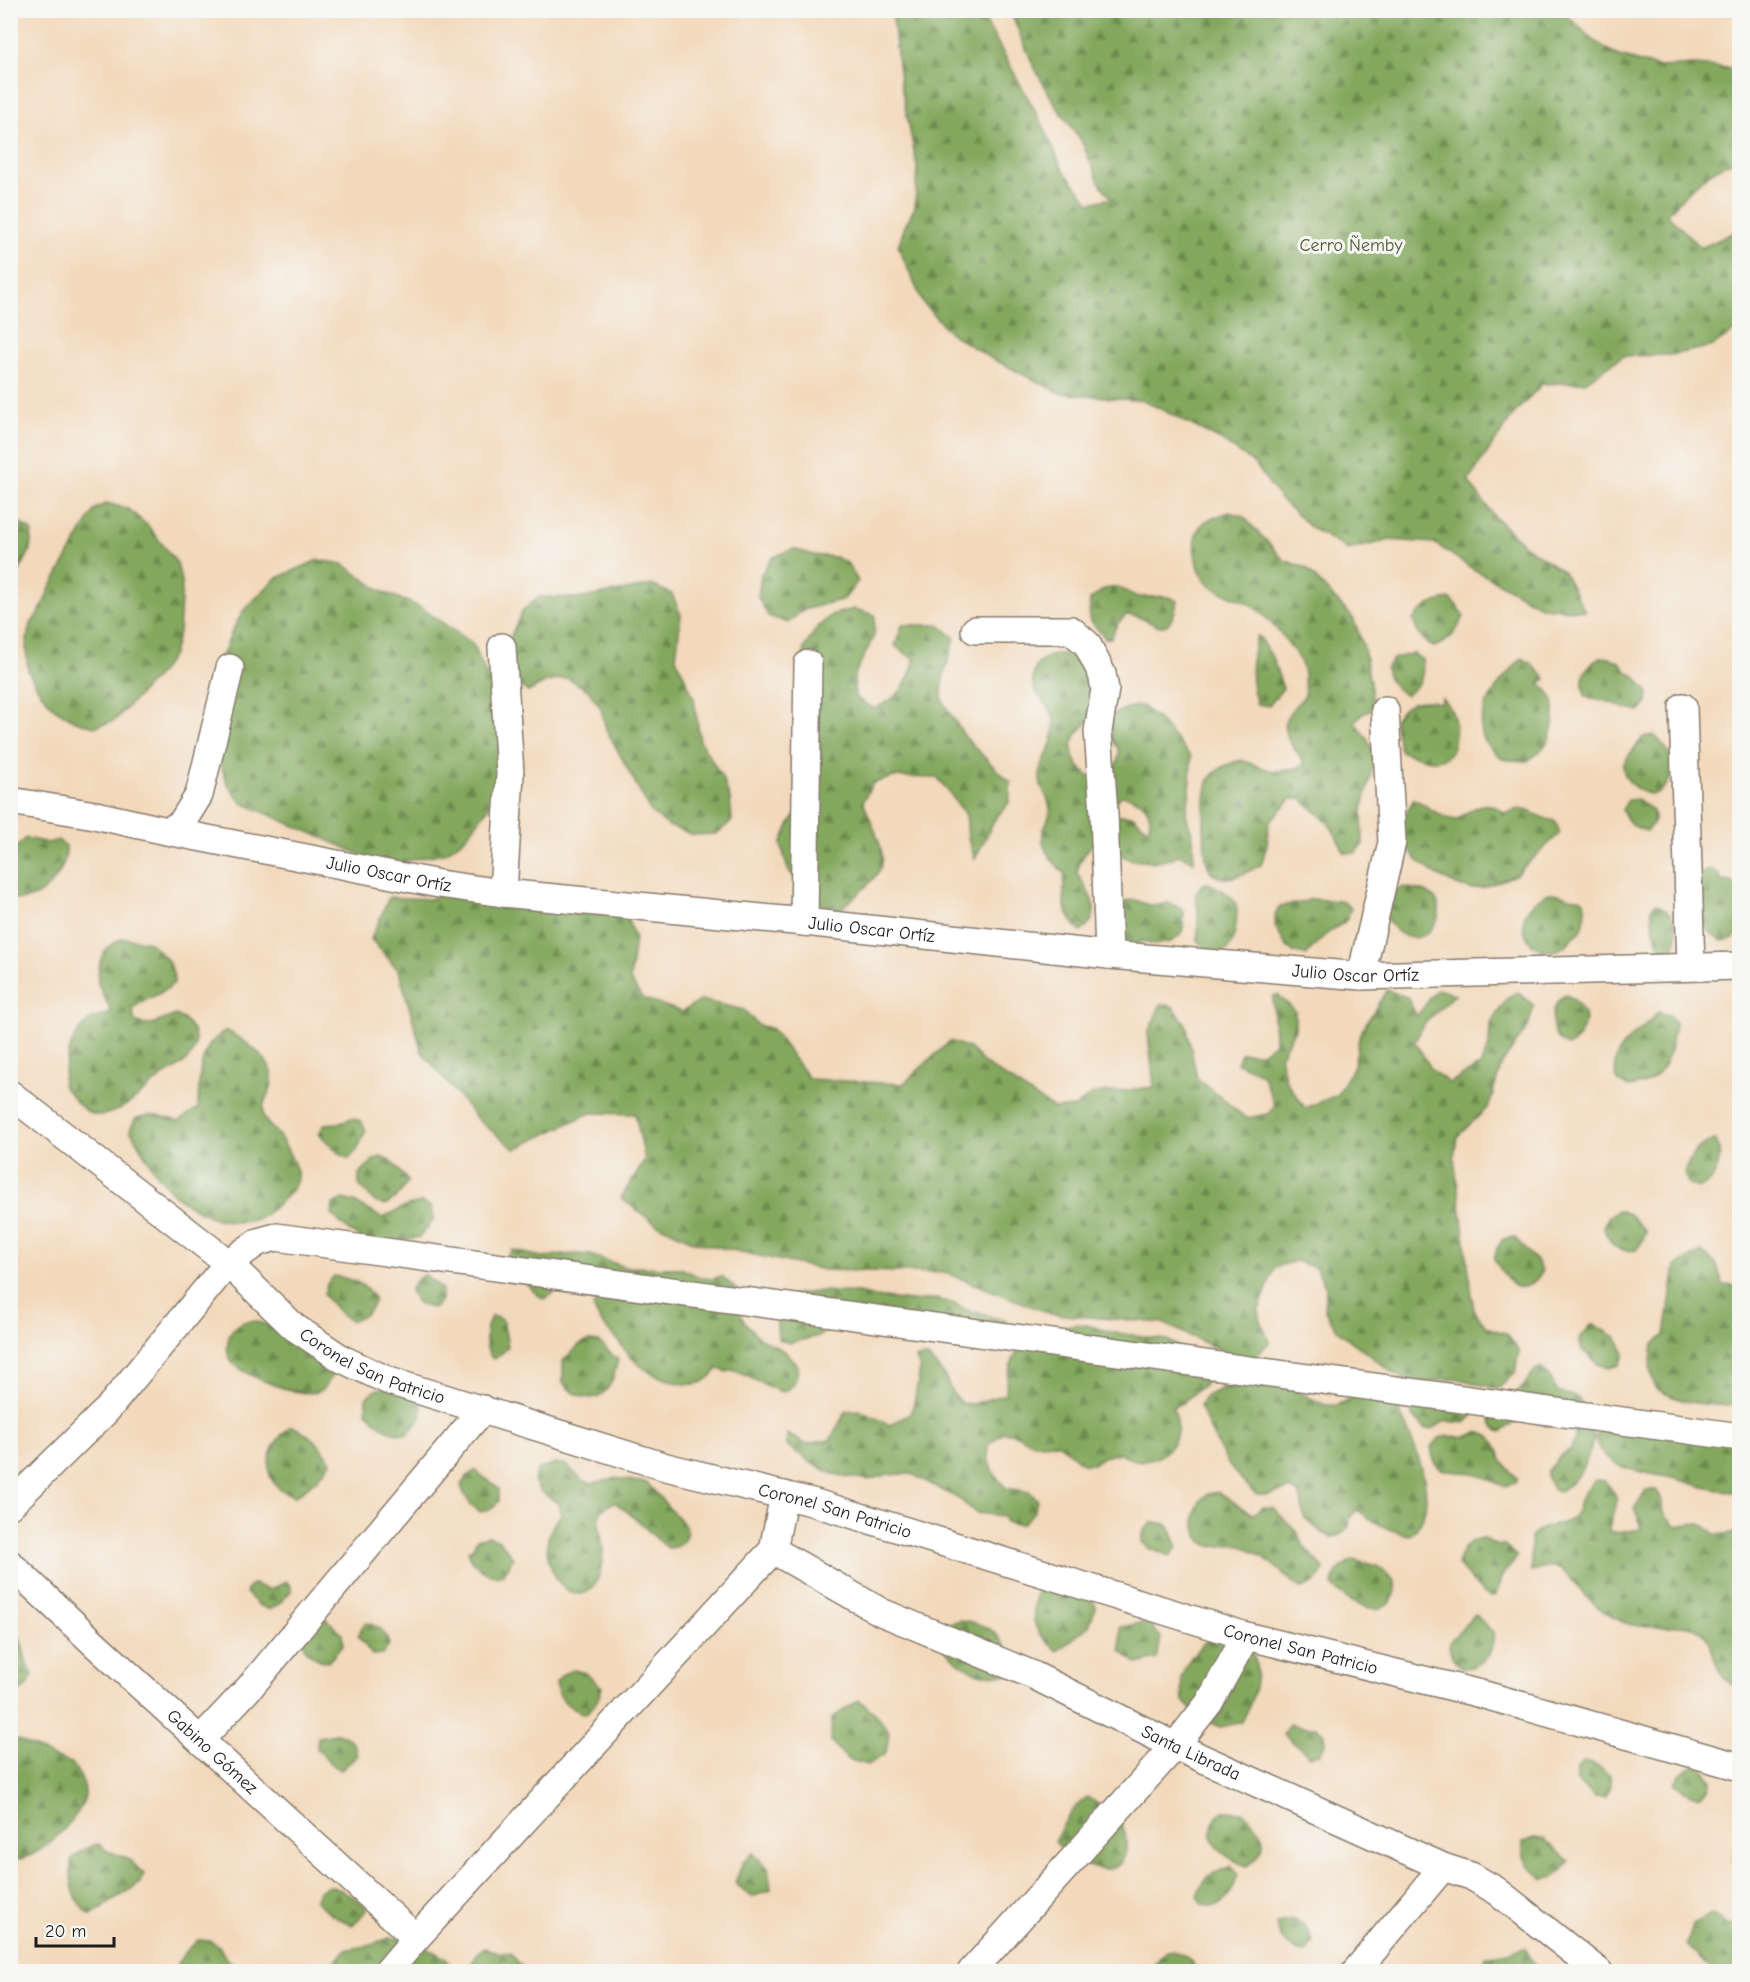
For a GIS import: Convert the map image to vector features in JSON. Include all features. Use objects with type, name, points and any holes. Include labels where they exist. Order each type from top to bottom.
[{"type":"street","points":[[975,630],[1071,630],[1087,644],[1102,674],[1105,689],[1098,731],[1104,813],[1109,955]]},
{"type":"street","points":[[502,647],[510,774],[503,893]]},
{"type":"street","points":[[804,922],[808,664]]},
{"type":"street","points":[[167,831],[181,824],[199,795],[230,668]]},
{"type":"street","points":[[1683,707],[1691,966]]},
{"type":"street","points":[[1361,976],[1392,842],[1385,710]]},
{"type":"street","name":"Julio Oscar Ortíz","points":[[10,801],[95,815],[428,881],[503,893],[1109,955],[1361,976],[1740,966]]},
{"type":"street","name":"Coronel San Patricio","points":[[10,1094],[228,1263],[294,1327],[342,1359],[389,1381],[666,1467],[812,1502],[1246,1636],[1481,1694],[1740,1767]]},
{"type":"street","points":[[10,1505],[107,1410],[228,1263],[258,1242],[276,1237],[1740,1437]]},
{"type":"street","points":[[201,1739],[250,1687],[483,1409]]},
{"type":"street","points":[[387,1971],[773,1550],[784,1495]]},
{"type":"street","name":"Santa Librada","points":[[773,1550],[881,1612],[1032,1675],[1175,1746],[1443,1867],[1471,1876],[1497,1890],[1599,1971]]},
{"type":"street","name":"Gabino Gómez","points":[[10,1564],[416,1938]]},
{"type":"street","points":[[971,1971],[1175,1746],[1209,1703],[1246,1636]]},
{"type":"street","points":[[1355,1971],[1443,1867]]},
{"type":"green space","name":"Cerro Ñemby","points":[[892,11],[980,11],[1044,127],[1063,170],[1090,203],[1111,198],[1099,182],[1081,140],[1056,106],[1034,67],[1010,11],[1562,11],[1593,40],[1616,55],[1658,67],[1696,65],[1737,69],[1740,74],[1739,160],[1708,174],[1691,188],[1667,214],[1701,248],[1739,230],[1739,328],[1713,346],[1671,355],[1623,356],[1585,382],[1542,384],[1513,415],[1468,481],[1495,517],[1525,546],[1563,571],[1585,611],[1542,607],[1470,567],[1434,543],[1390,540],[1348,550],[1310,527],[1279,498],[1256,465],[1221,440],[1145,401],[1060,393],[987,356],[950,333],[923,303],[898,246],[915,207],[917,166],[900,81]]},
{"type":"green space","points":[[107,503],[128,509],[148,526],[177,563],[182,585],[179,632],[173,654],[161,672],[114,721],[94,727],[73,720],[54,708],[40,692],[28,671],[26,648],[29,627],[41,609],[50,588],[95,509]]},
{"type":"green space","points":[[1229,512],[1243,516],[1284,560],[1306,568],[1353,618],[1364,648],[1373,701],[1370,711],[1360,715],[1355,722],[1368,740],[1374,762],[1362,811],[1363,845],[1356,853],[1345,853],[1331,827],[1302,799],[1291,799],[1269,822],[1267,845],[1261,865],[1239,875],[1222,878],[1210,870],[1204,839],[1204,810],[1210,778],[1224,766],[1242,760],[1274,771],[1289,770],[1305,764],[1285,729],[1288,715],[1305,696],[1304,672],[1300,662],[1281,634],[1251,605],[1210,585],[1204,578],[1197,561],[1195,542],[1201,526],[1210,519]]},
{"type":"green space","points":[[10,517],[32,531],[30,551],[20,570],[11,569]]},
{"type":"green space","points":[[793,549],[814,555],[835,557],[847,563],[858,581],[844,599],[803,610],[788,623],[768,616],[758,597],[761,574],[773,557]]},
{"type":"green space","points":[[318,560],[343,564],[381,591],[420,607],[473,644],[503,713],[511,757],[495,800],[466,837],[447,852],[402,862],[380,863],[242,803],[228,785],[212,742],[208,692],[233,629],[244,610],[275,579]]},
{"type":"green space","points":[[652,585],[672,594],[681,615],[676,658],[694,698],[700,741],[722,777],[730,799],[732,821],[716,834],[693,835],[669,826],[651,812],[606,729],[601,708],[588,690],[567,678],[546,682],[528,692],[509,678],[506,654],[512,633],[523,610],[539,597],[583,598]]},
{"type":"green space","points":[[1118,587],[1137,596],[1163,596],[1177,601],[1169,623],[1163,626],[1157,625],[1126,615],[1118,623],[1111,638],[1105,638],[1089,619],[1090,600],[1104,589]]},
{"type":"green space","points":[[1450,599],[1464,617],[1452,635],[1434,647],[1420,636],[1413,620],[1429,605]]},
{"type":"green space","points":[[854,609],[875,615],[874,636],[854,676],[855,697],[874,709],[896,695],[905,684],[915,660],[895,646],[902,625],[939,625],[955,638],[943,678],[942,700],[965,737],[1011,782],[1009,803],[995,819],[975,859],[968,838],[966,815],[938,778],[894,777],[873,783],[863,801],[879,841],[882,863],[870,883],[838,911],[816,902],[788,870],[781,844],[790,823],[802,805],[804,648],[816,629],[831,615]]},
{"type":"green space","points":[[1257,636],[1260,637],[1272,657],[1283,688],[1269,706],[1257,704],[1253,687],[1252,662]]},
{"type":"green space","points":[[1413,653],[1422,660],[1423,672],[1418,684],[1406,695],[1393,684],[1386,668],[1393,659]]},
{"type":"green space","points":[[1057,654],[1070,654],[1079,662],[1092,682],[1091,718],[1076,735],[1072,745],[1073,756],[1078,766],[1094,781],[1113,770],[1118,760],[1119,750],[1112,740],[1110,716],[1129,708],[1142,706],[1161,722],[1191,757],[1190,791],[1186,814],[1193,837],[1194,861],[1178,855],[1165,860],[1148,862],[1123,857],[1117,853],[1115,819],[1120,815],[1133,816],[1148,829],[1150,822],[1148,810],[1144,805],[1134,799],[1121,796],[1106,813],[1099,834],[1080,861],[1077,873],[1090,896],[1094,911],[1089,925],[1081,932],[1070,918],[1065,905],[1065,874],[1047,853],[1043,840],[1050,812],[1040,774],[1052,742],[1054,721],[1050,709],[1035,690],[1033,677],[1041,661]]},
{"type":"green space","points":[[1600,657],[1611,658],[1621,663],[1626,671],[1635,676],[1648,691],[1647,703],[1640,711],[1586,697],[1583,685],[1584,674]]},
{"type":"green space","points":[[1522,658],[1531,663],[1546,679],[1540,683],[1551,696],[1554,707],[1553,728],[1548,741],[1540,752],[1527,761],[1507,760],[1498,755],[1489,747],[1483,736],[1481,724],[1489,699],[1505,676]]},
{"type":"green space","points":[[1442,698],[1450,707],[1455,723],[1454,743],[1450,754],[1436,760],[1400,751],[1394,720],[1403,709],[1414,702],[1441,703]]},
{"type":"green space","points":[[1654,735],[1667,750],[1673,766],[1670,779],[1665,787],[1651,794],[1633,786],[1623,769],[1625,761],[1643,737]]},
{"type":"green space","points":[[1414,799],[1449,819],[1456,820],[1474,808],[1485,804],[1497,808],[1504,813],[1503,815],[1518,809],[1529,811],[1555,821],[1560,833],[1515,875],[1482,888],[1471,889],[1438,876],[1418,861],[1403,843],[1403,819]]},
{"type":"green space","points":[[1638,799],[1653,811],[1654,822],[1647,831],[1632,824],[1622,810],[1628,800]]},
{"type":"green space","points":[[26,838],[48,843],[58,840],[66,846],[65,856],[57,876],[41,892],[32,897],[11,898],[11,852]]},
{"type":"green space","points":[[1709,869],[1719,874],[1720,880],[1731,882],[1739,888],[1739,933],[1732,939],[1722,941],[1695,918],[1699,875]]},
{"type":"green space","points":[[1207,883],[1225,892],[1236,903],[1236,924],[1232,942],[1229,948],[1220,953],[1198,942],[1196,894],[1201,885]]},
{"type":"green space","points":[[1402,887],[1427,893],[1436,901],[1439,910],[1438,919],[1425,934],[1406,937],[1394,928],[1381,911],[1393,892]]},
{"type":"green space","points":[[443,891],[627,918],[635,938],[630,980],[642,998],[682,1012],[701,1000],[744,1010],[758,1025],[772,1029],[809,1079],[903,1084],[950,1041],[969,1048],[985,1064],[1054,1109],[1075,1107],[1092,1094],[1154,1087],[1148,1033],[1161,1004],[1173,1007],[1186,1024],[1197,1078],[1246,1118],[1268,1114],[1275,1106],[1262,1074],[1237,1063],[1241,1053],[1261,1053],[1275,1043],[1273,996],[1278,995],[1295,1011],[1295,1029],[1280,1057],[1286,1081],[1305,1108],[1337,1095],[1354,1066],[1360,1033],[1387,990],[1407,997],[1417,1016],[1437,989],[1455,994],[1424,1024],[1415,1042],[1432,1070],[1449,1083],[1480,1066],[1489,1046],[1490,1024],[1509,996],[1519,992],[1534,1006],[1528,1027],[1502,1063],[1489,1106],[1457,1137],[1454,1158],[1474,1310],[1486,1327],[1507,1334],[1519,1351],[1515,1373],[1498,1389],[1455,1378],[1412,1385],[1338,1331],[1325,1311],[1326,1288],[1316,1268],[1296,1261],[1275,1267],[1258,1312],[1269,1342],[1254,1359],[1243,1361],[1163,1323],[1051,1314],[946,1273],[824,1270],[695,1242],[656,1224],[621,1198],[645,1159],[635,1114],[590,1113],[515,1149],[478,1120],[422,1052],[399,971],[371,939],[389,897],[431,899]]},
{"type":"green space","points":[[1549,893],[1580,898],[1584,901],[1585,907],[1583,926],[1578,934],[1563,947],[1551,951],[1540,949],[1532,943],[1526,935],[1523,924],[1526,913],[1534,902]]},
{"type":"green space","points":[[1311,899],[1342,901],[1351,908],[1345,922],[1325,935],[1306,955],[1295,953],[1286,946],[1275,926],[1275,915],[1280,906]]},
{"type":"green space","points":[[1135,900],[1152,906],[1168,903],[1181,908],[1184,912],[1183,929],[1180,935],[1171,942],[1154,945],[1142,941],[1133,946],[1121,943],[1116,910],[1123,901]]},
{"type":"green space","points":[[1655,904],[1668,912],[1675,924],[1676,938],[1671,952],[1661,946],[1655,935],[1651,909]]},
{"type":"green space","points":[[124,938],[150,942],[168,961],[173,972],[174,983],[133,1008],[134,1020],[144,1025],[176,1015],[184,1020],[194,1032],[195,1046],[187,1060],[160,1078],[131,1102],[114,1112],[97,1115],[86,1111],[62,1085],[70,1050],[77,1034],[89,1021],[111,1013],[98,983],[98,972],[106,949]]},
{"type":"green space","points":[[1566,995],[1578,1004],[1585,1020],[1579,1035],[1572,1045],[1567,1046],[1558,1039],[1553,1028],[1553,1015],[1557,1003]]},
{"type":"green space","points":[[1658,1012],[1669,1015],[1675,1023],[1668,1057],[1660,1072],[1643,1084],[1629,1087],[1618,1082],[1615,1070],[1620,1051]]},
{"type":"green space","points":[[226,1030],[258,1052],[270,1068],[271,1087],[264,1105],[264,1117],[283,1142],[297,1172],[296,1180],[286,1196],[265,1215],[243,1222],[211,1217],[182,1201],[150,1164],[130,1130],[135,1119],[141,1117],[157,1116],[179,1121],[198,1108],[200,1074],[204,1057],[211,1043]]},
{"type":"green space","points":[[351,1118],[361,1121],[366,1130],[357,1150],[349,1159],[319,1134],[324,1124],[340,1123]]},
{"type":"green space","points":[[1716,1140],[1719,1161],[1715,1174],[1700,1188],[1689,1185],[1684,1174],[1692,1156],[1704,1144]]},
{"type":"green space","points":[[381,1157],[392,1162],[408,1181],[399,1194],[386,1205],[375,1202],[359,1185],[359,1174],[375,1159]]},
{"type":"green space","points":[[343,1199],[354,1202],[382,1218],[421,1202],[431,1207],[434,1220],[419,1237],[372,1244],[349,1231],[332,1215],[333,1204]]},
{"type":"green space","points":[[1618,1210],[1629,1214],[1646,1232],[1636,1250],[1623,1250],[1614,1246],[1605,1232],[1603,1226],[1609,1216]]},
{"type":"green space","points":[[1514,1237],[1537,1262],[1542,1272],[1528,1286],[1515,1285],[1504,1275],[1494,1259],[1503,1239]]},
{"type":"green space","points":[[513,1250],[545,1258],[556,1255],[590,1255],[625,1267],[680,1268],[700,1277],[711,1279],[722,1276],[738,1291],[739,1311],[744,1321],[758,1337],[786,1352],[798,1367],[794,1383],[789,1389],[781,1392],[733,1370],[727,1372],[718,1369],[705,1381],[692,1384],[674,1382],[656,1375],[632,1359],[597,1316],[593,1306],[608,1289],[558,1284],[553,1294],[543,1299],[532,1290],[506,1258]]},
{"type":"green space","points":[[1702,1252],[1717,1265],[1723,1285],[1739,1286],[1739,1406],[1686,1401],[1655,1388],[1650,1367],[1653,1345],[1665,1335],[1675,1266]]},
{"type":"green space","points":[[424,1274],[442,1289],[441,1300],[434,1308],[419,1304],[410,1290]]},
{"type":"green space","points":[[334,1276],[358,1283],[371,1294],[375,1300],[366,1314],[351,1321],[341,1315],[324,1295],[327,1284]]},
{"type":"green space","points":[[823,1291],[859,1293],[911,1301],[935,1299],[952,1303],[974,1313],[979,1312],[994,1318],[1005,1319],[1009,1328],[995,1345],[972,1350],[950,1340],[917,1335],[900,1336],[881,1330],[848,1328],[789,1343],[778,1339],[776,1315],[792,1295]]},
{"type":"green space","points":[[492,1316],[503,1320],[508,1346],[495,1359],[489,1354],[486,1344],[486,1331]]},
{"type":"green space","points":[[245,1321],[275,1327],[329,1363],[333,1373],[325,1387],[311,1393],[288,1389],[262,1380],[233,1363],[227,1347],[232,1330]]},
{"type":"green space","points":[[1593,1323],[1613,1335],[1619,1342],[1624,1355],[1619,1365],[1608,1368],[1598,1364],[1582,1350],[1579,1339]]},
{"type":"green space","points":[[1076,1324],[1111,1332],[1167,1340],[1205,1362],[1206,1383],[1182,1403],[1172,1407],[1177,1420],[1177,1432],[1173,1443],[1166,1452],[1145,1461],[1120,1453],[1103,1457],[1093,1464],[1083,1464],[1057,1443],[1034,1444],[1015,1434],[1003,1432],[988,1445],[988,1459],[991,1469],[1006,1488],[1029,1492],[1037,1499],[1035,1511],[1022,1524],[1010,1524],[1005,1521],[1004,1516],[976,1513],[959,1499],[912,1474],[889,1474],[868,1480],[833,1474],[813,1464],[786,1445],[787,1434],[806,1444],[830,1440],[846,1411],[859,1410],[890,1425],[910,1414],[920,1369],[916,1358],[928,1357],[944,1375],[953,1394],[961,1403],[972,1404],[1006,1394],[1013,1361],[1030,1332]]},
{"type":"green space","points":[[589,1341],[599,1342],[618,1360],[611,1383],[606,1390],[600,1395],[588,1398],[575,1393],[563,1383],[563,1361],[579,1345]]},
{"type":"green space","points":[[1541,1368],[1550,1377],[1557,1391],[1578,1398],[1592,1423],[1593,1441],[1586,1462],[1574,1480],[1559,1491],[1553,1489],[1547,1472],[1562,1454],[1571,1449],[1575,1439],[1574,1426],[1564,1422],[1545,1426],[1534,1420],[1522,1419],[1514,1422],[1502,1432],[1492,1425],[1490,1419],[1490,1413],[1523,1387],[1536,1369]]},
{"type":"green space","points":[[1273,1380],[1325,1405],[1337,1405],[1365,1390],[1390,1394],[1414,1446],[1425,1486],[1425,1505],[1421,1522],[1410,1535],[1388,1529],[1357,1510],[1350,1517],[1349,1527],[1341,1535],[1332,1537],[1322,1533],[1304,1517],[1300,1494],[1290,1489],[1268,1495],[1257,1495],[1233,1471],[1200,1405],[1206,1396],[1238,1381]]},
{"type":"green space","points":[[385,1388],[408,1391],[422,1407],[421,1418],[407,1434],[388,1430],[366,1411],[366,1398],[374,1390]]},
{"type":"green space","points":[[1417,1400],[1475,1410],[1465,1423],[1446,1421],[1431,1429],[1425,1429],[1413,1416],[1411,1410]]},
{"type":"green space","points":[[291,1426],[314,1440],[331,1462],[315,1481],[295,1496],[283,1491],[274,1483],[269,1465],[275,1444]]},
{"type":"green space","points":[[1601,1428],[1739,1432],[1739,1494],[1624,1468],[1606,1457],[1599,1449],[1595,1438]]},
{"type":"green space","points":[[1477,1432],[1490,1437],[1496,1444],[1504,1463],[1517,1478],[1515,1483],[1504,1486],[1477,1474],[1447,1471],[1436,1465],[1431,1447],[1436,1441],[1444,1436],[1470,1436]]},
{"type":"green space","points":[[555,1463],[566,1465],[583,1481],[594,1483],[615,1478],[647,1483],[687,1528],[684,1540],[679,1545],[668,1548],[614,1502],[602,1510],[599,1518],[603,1551],[595,1585],[587,1592],[578,1594],[570,1592],[556,1579],[547,1551],[550,1531],[561,1515],[559,1504],[540,1491],[534,1481],[537,1470]]},
{"type":"green space","points":[[476,1470],[499,1489],[499,1501],[491,1509],[481,1512],[468,1501],[461,1485],[467,1476]]},
{"type":"green space","points":[[1595,1480],[1605,1481],[1617,1502],[1609,1531],[1641,1529],[1634,1509],[1646,1490],[1656,1490],[1661,1497],[1665,1514],[1676,1526],[1697,1523],[1706,1526],[1716,1535],[1739,1532],[1739,1686],[1723,1678],[1705,1635],[1698,1629],[1689,1626],[1652,1627],[1625,1623],[1595,1605],[1568,1575],[1558,1569],[1548,1567],[1531,1571],[1531,1537],[1542,1528],[1569,1521],[1577,1511],[1583,1494]]},
{"type":"green space","points":[[1217,1492],[1254,1514],[1262,1507],[1273,1508],[1297,1532],[1305,1548],[1324,1568],[1318,1580],[1309,1586],[1300,1588],[1261,1556],[1244,1547],[1231,1545],[1215,1547],[1204,1543],[1196,1532],[1196,1511],[1203,1498]]},
{"type":"green space","points":[[1153,1522],[1166,1524],[1170,1529],[1178,1547],[1170,1556],[1150,1549],[1142,1542],[1144,1530]]},
{"type":"green space","points":[[488,1536],[499,1540],[513,1557],[501,1576],[495,1576],[480,1569],[468,1551],[472,1549],[477,1539]]},
{"type":"green space","points":[[1483,1538],[1497,1546],[1503,1545],[1517,1556],[1503,1575],[1498,1591],[1493,1597],[1479,1589],[1458,1565],[1460,1555],[1469,1543]]},
{"type":"green space","points":[[1353,1560],[1378,1566],[1395,1581],[1394,1595],[1389,1604],[1381,1608],[1360,1605],[1349,1600],[1332,1585],[1339,1570]]},
{"type":"green space","points":[[286,1581],[291,1586],[291,1591],[270,1610],[259,1605],[246,1593],[252,1584],[268,1589],[276,1588]]},
{"type":"green space","points":[[1058,1584],[1080,1588],[1096,1605],[1089,1626],[1057,1651],[1039,1632],[1034,1620],[1034,1612],[1036,1593]]},
{"type":"green space","points":[[1475,1614],[1493,1633],[1492,1646],[1486,1658],[1481,1662],[1470,1668],[1463,1668],[1452,1656],[1450,1641]]},
{"type":"green space","points":[[10,1616],[22,1644],[27,1665],[33,1674],[25,1688],[11,1695]]},
{"type":"green space","points":[[327,1619],[342,1634],[343,1645],[328,1662],[312,1655],[306,1649],[303,1640],[308,1620]]},
{"type":"green space","points":[[960,1620],[985,1626],[996,1634],[1011,1655],[1007,1675],[979,1674],[960,1664],[943,1648],[939,1626]]},
{"type":"green space","points":[[1146,1622],[1161,1637],[1157,1659],[1137,1664],[1121,1651],[1120,1627]]},
{"type":"green space","points":[[366,1623],[375,1626],[386,1636],[389,1645],[383,1654],[372,1655],[358,1636]]},
{"type":"green space","points":[[1226,1635],[1238,1639],[1248,1647],[1254,1657],[1256,1679],[1251,1702],[1242,1722],[1221,1727],[1198,1717],[1183,1701],[1181,1677],[1191,1657],[1205,1642]]},
{"type":"green space","points":[[574,1670],[585,1673],[602,1687],[596,1702],[585,1714],[565,1702],[557,1688],[556,1682],[563,1674]]},
{"type":"green space","points":[[859,1700],[876,1714],[889,1732],[886,1753],[868,1765],[847,1759],[831,1741],[832,1718]]},
{"type":"green space","points":[[1289,1724],[1316,1727],[1324,1734],[1325,1744],[1320,1754],[1310,1756],[1283,1734]]},
{"type":"green space","points":[[337,1734],[352,1741],[357,1756],[341,1770],[332,1765],[317,1748],[318,1737]]},
{"type":"green space","points":[[10,1739],[19,1740],[51,1756],[72,1763],[85,1788],[84,1800],[80,1809],[57,1836],[33,1854],[11,1861]]},
{"type":"green space","points":[[1582,1762],[1597,1766],[1610,1776],[1610,1786],[1606,1797],[1595,1797],[1577,1782],[1576,1771]]},
{"type":"green space","points":[[1694,1765],[1700,1765],[1712,1781],[1705,1793],[1700,1795],[1690,1794],[1674,1783],[1680,1775]]},
{"type":"green space","points":[[1087,1797],[1115,1815],[1124,1828],[1125,1855],[1119,1865],[1110,1869],[1098,1869],[1086,1865],[1073,1858],[1055,1841],[1068,1817]]},
{"type":"green space","points":[[1223,1811],[1243,1812],[1260,1832],[1263,1839],[1261,1852],[1247,1866],[1221,1851],[1212,1836],[1215,1820]]},
{"type":"green space","points":[[1534,1838],[1544,1839],[1569,1861],[1556,1876],[1544,1880],[1525,1859],[1523,1842]]},
{"type":"green space","points":[[1739,1838],[1739,1879],[1736,1878],[1733,1857]]},
{"type":"green space","points":[[99,1844],[107,1851],[127,1858],[144,1874],[139,1884],[91,1915],[80,1904],[73,1891],[71,1860],[84,1849]]},
{"type":"green space","points":[[753,1853],[768,1868],[771,1890],[752,1897],[735,1883],[743,1862]]},
{"type":"green space","points":[[1231,1866],[1238,1874],[1230,1894],[1219,1905],[1203,1905],[1197,1895],[1208,1876]]},
{"type":"green space","points":[[330,1886],[355,1898],[367,1909],[352,1925],[323,1908],[315,1900],[320,1890]]},
{"type":"green space","points":[[1712,1914],[1730,1926],[1739,1922],[1739,1971],[1713,1971],[1687,1946],[1693,1924]]},
{"type":"green space","points":[[1293,1920],[1309,1930],[1313,1942],[1306,1952],[1286,1943],[1277,1929],[1276,1923]]},
{"type":"green space","points":[[390,1938],[411,1939],[444,1957],[457,1971],[326,1972],[345,1950]]},
{"type":"green space","points":[[198,1940],[210,1941],[219,1946],[227,1960],[244,1971],[175,1971],[182,1956]]},
{"type":"green space","points":[[485,1948],[490,1951],[510,1953],[526,1971],[473,1971],[474,1957]]},
{"type":"green space","points":[[1525,1948],[1538,1971],[1481,1971],[1485,1957]]},
{"type":"green space","points":[[1166,1951],[1177,1952],[1185,1956],[1197,1971],[1151,1971]]}]
